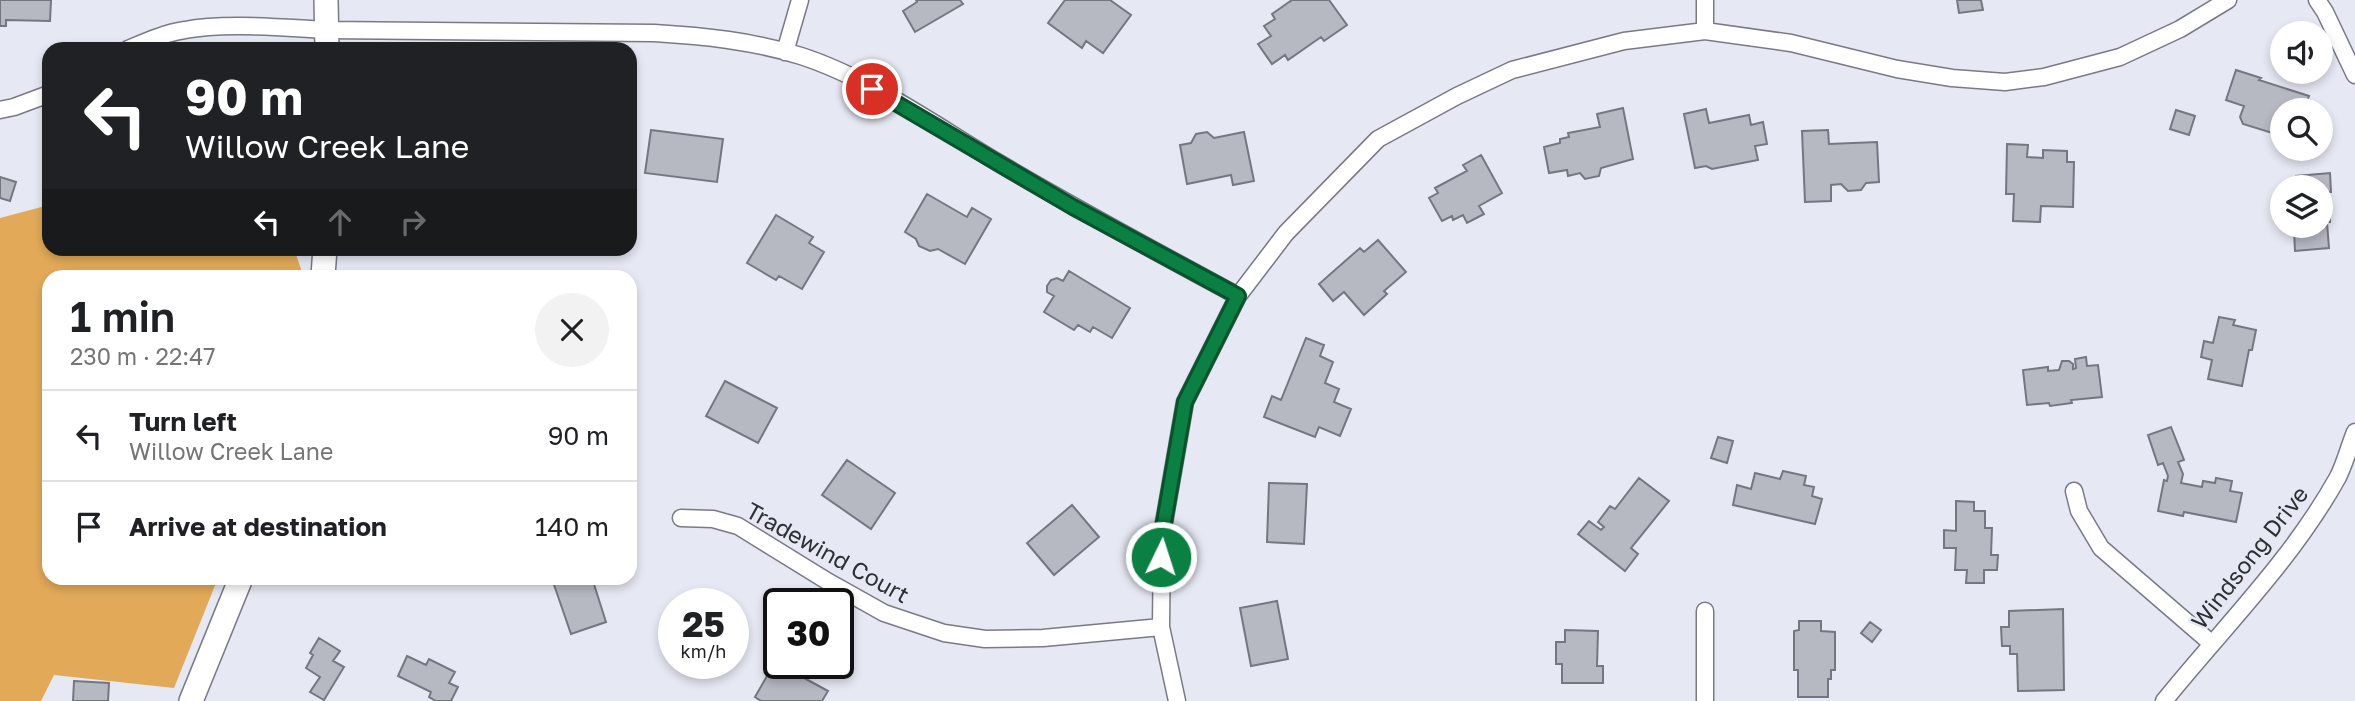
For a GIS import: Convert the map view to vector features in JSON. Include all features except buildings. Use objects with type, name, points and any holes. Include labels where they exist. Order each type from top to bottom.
[{"type":"street","points":[[326,0],[327,40]]},
{"type":"street","points":[[785,52],[800,0]]},
{"type":"street","points":[[1705,0],[1705,31]]},
{"type":"street","points":[[1177,701],[1161,627],[1162,534],[1185,402],[1238,296],[1286,233],[1378,139],[1512,69],[1624,41],[1705,31],[1791,43],[1897,69],[1952,78],[2005,82],[2054,75],[2120,57],[2180,29],[2228,0]]},
{"type":"street","points":[[2317,0],[2355,75]]},
{"type":"street","points":[[145,42],[186,29],[280,27],[327,40],[666,33],[751,43],[802,56],[850,77],[1073,207],[1238,296]]},
{"type":"street","points":[[0,110],[42,97]]},
{"type":"street","name":"Windsong Drive","points":[[2164,701],[2211,642],[2257,591],[2309,523],[2339,475],[2355,432]]},
{"type":"street","points":[[2074,491],[2079,511],[2101,548],[2211,642]]},
{"type":"street","name":"Tradewind Court","points":[[681,518],[713,519],[738,526],[884,613],[944,633],[985,639],[1043,638],[1161,627]]},
{"type":"street","points":[[191,701],[238,585]]},
{"type":"street","points":[[1705,611],[1705,701]]},
{"type":"shaded area","points":[[42,207],[42,256],[296,256],[301,270],[42,270],[42,585],[215,585],[174,688],[54,675],[41,701],[0,701],[0,218]]},
{"type":"route","points":[[872,89],[1073,207],[1238,296],[1185,402],[1162,534],[1161,557]]}]
